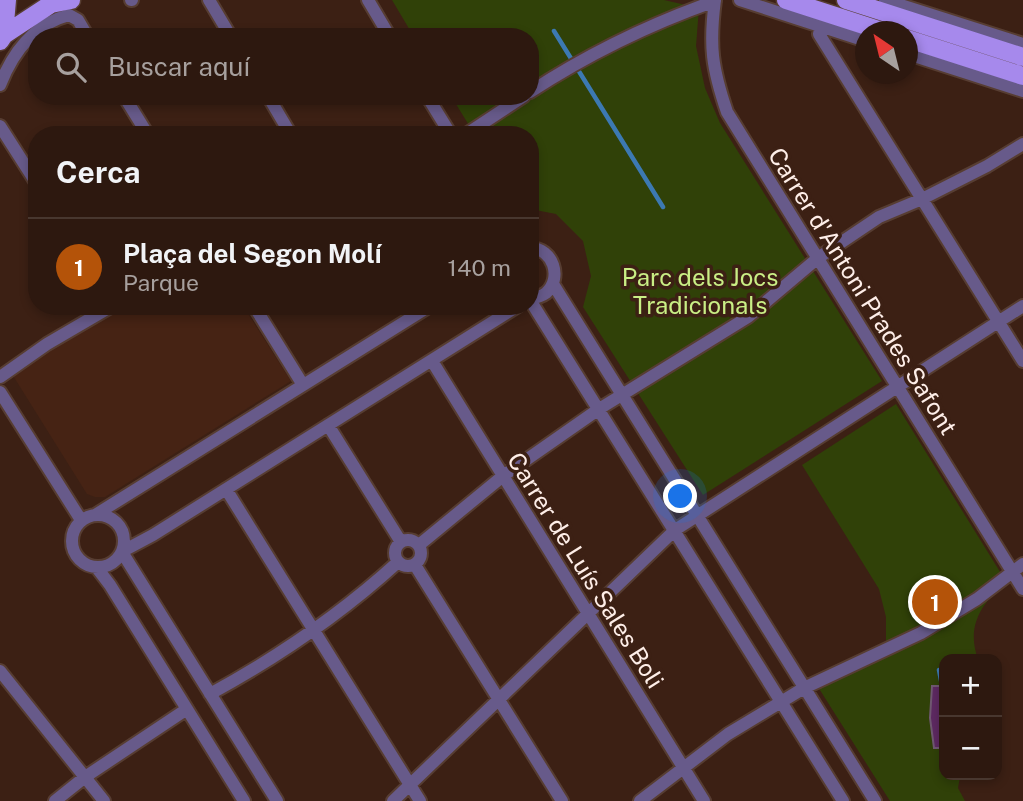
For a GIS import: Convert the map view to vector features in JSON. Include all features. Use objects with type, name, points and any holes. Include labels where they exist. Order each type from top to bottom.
[{"type":"main road","points":[[2,38],[7,0]]},
{"type":"main road","points":[[2,38],[51,4],[71,0]]},
{"type":"main road","points":[[786,0],[855,22]]},
{"type":"main road","points":[[846,0],[1023,57]]},
{"type":"main road","points":[[918,42],[1023,76]]},
{"type":"street","points":[[209,0],[226,28]]},
{"type":"street","points":[[368,0],[385,28]]},
{"type":"street","points":[[539,86],[574,63],[715,0]]},
{"type":"street","name":"Carrer d'Antoni Prades Safont","points":[[715,0],[710,38],[715,78],[727,112],[898,386],[1018,568],[1023,589]]},
{"type":"street","points":[[740,0],[855,37]]},
{"type":"street","points":[[885,0],[1023,44]]},
{"type":"street","points":[[39,28],[54,19],[69,15],[78,20],[83,28]]},
{"type":"street","points":[[821,26],[819,34],[1023,361]]},
{"type":"street","points":[[0,85],[15,54],[28,39]]},
{"type":"street","points":[[918,57],[1023,91]]},
{"type":"street","points":[[130,105],[142,126]]},
{"type":"street","points":[[273,105],[286,126]]},
{"type":"street","points":[[433,105],[445,126]]},
{"type":"street","points":[[479,126],[510,105]]},
{"type":"street","points":[[0,125],[28,170]]},
{"type":"street","points":[[419,545],[503,476],[622,394],[748,317],[818,258],[879,217],[922,199],[987,166],[1023,144]]},
{"type":"street","points":[[539,249],[548,255],[555,268],[553,284],[539,297]]},
{"type":"street","points":[[553,284],[875,801]]},
{"type":"street","points":[[393,801],[675,530],[1023,306]]},
{"type":"street","points":[[539,314],[843,801]]},
{"type":"street","points":[[0,377],[47,344],[97,315]]},
{"type":"street","points":[[260,315],[303,385]]},
{"type":"street","points":[[416,315],[95,514],[81,520],[72,534],[72,550],[82,563],[97,568],[112,564],[123,551],[504,315]]},
{"type":"street","name":"Carrer de Luís Sales Boli","points":[[432,361],[704,801]]},
{"type":"street","points":[[0,392],[81,520]]},
{"type":"street","points":[[328,425],[401,542]]},
{"type":"street","points":[[226,489],[420,801]]},
{"type":"street","points":[[95,514],[112,519],[123,533],[123,551],[277,801]]},
{"type":"street","points":[[411,540],[419,545],[422,556],[415,565],[406,567],[398,562],[395,552],[401,542],[411,540]]},
{"type":"street","points":[[210,694],[314,631],[364,593],[398,562]]},
{"type":"street","points":[[415,565],[562,801]]},
{"type":"street","points":[[97,568],[244,801]]},
{"type":"street","points":[[640,801],[728,734],[804,688],[921,633],[977,600],[1018,568]]},
{"type":"street","points":[[0,671],[104,801]]},
{"type":"street","points":[[55,801],[85,777],[187,709]]},
{"type":"shaded area","points":[[104,315],[249,315],[291,381],[105,497],[95,497],[87,494],[12,374]]},
{"type":"green space","name":"Parc dels Jocs Tradicionals","points":[[392,0],[664,0],[699,8],[696,46],[705,88],[720,123],[882,381],[703,495],[583,307],[591,276],[583,241],[556,214],[539,211],[539,126],[469,126],[457,105],[539,105],[539,28],[409,28]]},
{"type":"green space","points":[[896,404],[1007,583],[990,598],[978,616],[974,636],[977,654],[939,654],[939,780],[959,780],[958,788],[965,801],[890,801],[813,679],[886,644],[886,617],[879,589],[802,465]]},
{"type":"building","points":[[932,686],[939,686],[939,748],[934,748],[930,718]]},
{"type":"waterway","points":[[554,31],[663,207]]},
{"type":"place","name":"Plaça del Segon Molí","points":[[935,602]]}]
